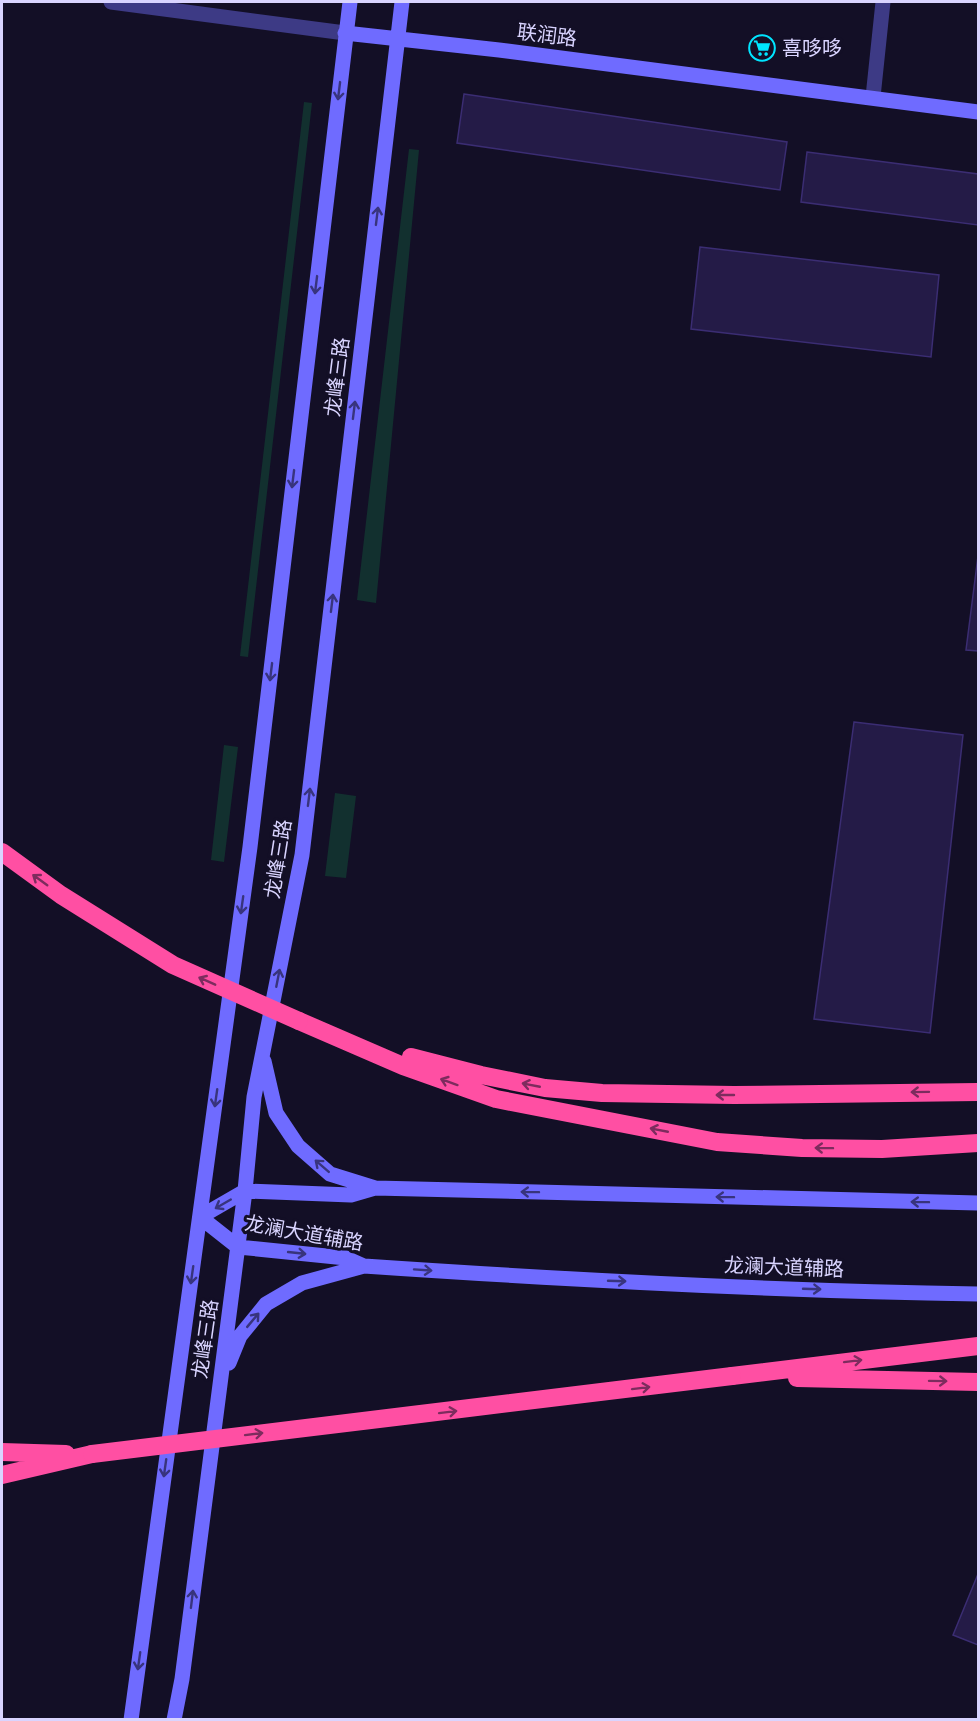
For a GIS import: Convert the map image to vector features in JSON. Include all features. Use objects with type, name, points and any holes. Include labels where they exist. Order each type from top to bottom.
[{"type":"highway","points":[[2,852],[61,896],[173,965],[403,1066],[496,1099],[717,1142],[802,1148],[882,1149],[978,1143]]},
{"type":"highway","points":[[299,1021],[422,1061],[545,1088],[666,1095],[978,1092]]},
{"type":"highway","points":[[2,1475],[92,1454],[305,1427],[436,1414],[978,1346]]},
{"type":"highway","points":[[732,1376],[978,1382]]},
{"type":"highway","points":[[2,1452],[92,1454]]},
{"type":"main road","name":"龙峰三路","points":[[131,1719],[252,835],[350,2]]},
{"type":"main road","name":"龙峰三路","points":[[174,1719],[182,1679],[238,1247],[254,1097],[302,855],[402,2]]},
{"type":"main road","name":"联润路","points":[[345,33],[499,50],[978,112]]},
{"type":"main road","points":[[263,1056],[276,1113],[298,1146],[330,1174],[375,1188]]},
{"type":"main road","name":"龙澜大道辅路","points":[[978,1203],[375,1188],[351,1195],[245,1191],[200,1217],[238,1247],[346,1258],[364,1266],[500,1276],[978,1294]]},
{"type":"main road","points":[[219,1391],[240,1336],[266,1304],[302,1283],[364,1266]]},
{"type":"street","name":"联润路","points":[[111,2],[345,33]]},
{"type":"street","points":[[873,97],[883,2]]},
{"type":"green space","points":[[304,102],[312,103],[248,657],[240,656]]},
{"type":"green space","points":[[409,149],[419,150],[376,603],[357,600]]},
{"type":"green space","points":[[224,745],[238,747],[224,862],[211,860]]},
{"type":"green space","points":[[335,793],[356,796],[346,878],[325,876]]},
{"type":"building","points":[[464,94],[787,142],[780,190],[457,143]]},
{"type":"building","points":[[807,152],[978,174],[978,225],[801,202]]},
{"type":"building","points":[[700,247],[939,275],[931,357],[691,329]]},
{"type":"building","points":[[978,556],[978,651],[966,650]]},
{"type":"building","points":[[854,722],[963,735],[930,1033],[814,1019]]},
{"type":"building","points":[[978,1574],[978,1645],[953,1635]]},
{"type":"place","name":"喜哆哆","points":[[762,48]]}]
